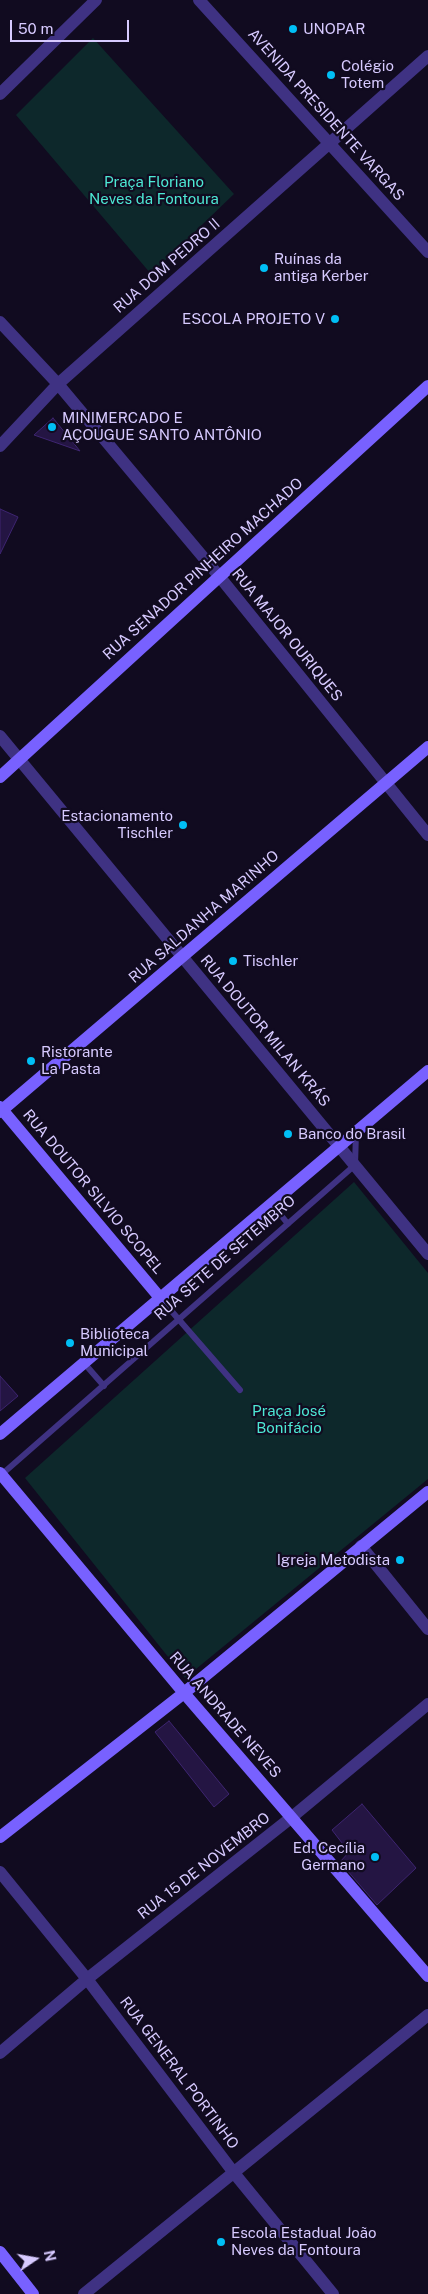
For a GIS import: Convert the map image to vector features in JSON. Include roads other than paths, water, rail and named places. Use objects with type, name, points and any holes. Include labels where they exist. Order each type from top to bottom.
[{"type":"street","points":[[0,94],[96,0]]},
{"type":"street","name":"AVENIDA PRESIDENTE VARGAS","points":[[199,0],[428,252]]},
{"type":"street","name":"RUA DOM PEDRO II","points":[[0,446],[58,384],[428,56]]},
{"type":"street","name":"RUA MAJOR OURIQUES","points":[[0,322],[58,384],[219,576],[428,835]]},
{"type":"street","name":"RUA SENADOR PINHEIRO MACHADO","points":[[0,777],[428,386]]},
{"type":"street","name":"RUA DOUTOR MILAN KRÁS","points":[[0,736],[428,1254]]},
{"type":"street","name":"RUA SALDANHA MARINHO","points":[[1,1109],[183,957],[428,747]]},
{"type":"street","name":"RUA SETE DE SETEMBRO","points":[[0,1434],[428,1072]]},
{"type":"street","name":"RUA DOUTOR SILVIO SCOPEL","points":[[1,1109],[160,1299]]},
{"type":"street","name":"RUA ANDRADE NEVES","points":[[1,1474],[184,1693],[428,1976]]},
{"type":"street","points":[[0,1837],[184,1693],[428,1492]]},
{"type":"street","points":[[361,1546],[428,1628]]},
{"type":"street","name":"RUA 15 DE NOVEMBRO","points":[[0,2053],[87,1979],[292,1817],[428,1704]]},
{"type":"street","name":"RUA GENERAL PORTINHO","points":[[0,1872],[87,1979],[234,2172],[333,2294]]},
{"type":"street","points":[[84,2294],[428,2015]]},
{"type":"street","points":[[0,2252],[33,2294]]},
{"type":"lane","points":[[355,1165],[356,1133]]},
{"type":"lane","name":"RUA SETE DE SETEMBRO","points":[[1,1474],[355,1165]]},
{"type":"lane","points":[[272,1204],[288,1224]]},
{"type":"lane","points":[[160,1299],[240,1390]]},
{"type":"lane","points":[[84,1363],[104,1386]]},
{"type":"place","name":"UNOPAR","points":[[293,29]]},
{"type":"place","name":"Colégio Totem","points":[[331,75]]},
{"type":"place","name":"Ruínas da antiga Kerber","points":[[264,268]]},
{"type":"place","name":"ESCOLA PROJETO V","points":[[335,319]]},
{"type":"place","name":"MINIMERCADO E AÇOUGUE SANTO ANTÔNIO","points":[[52,427]]},
{"type":"place","name":"Estacionamento Tischler","points":[[183,825]]},
{"type":"place","name":"Tischler","points":[[233,961]]},
{"type":"place","name":"Ristorante La Pasta","points":[[31,1061]]},
{"type":"place","name":"Banco do Brasil","points":[[288,1134]]},
{"type":"place","name":"Biblioteca Municipal","points":[[70,1343]]},
{"type":"place","name":"Igreja Metodista","points":[[400,1560]]},
{"type":"place","name":"Ed. Cecília Germano","points":[[375,1857]]},
{"type":"place","name":"Escola Estadual João Neves da Fontoura","points":[[221,2242]]},
{"type":"park label","name":"Praça Floriano Neves da Fontoura","points":[[154,190]]},
{"type":"park label","name":"Praça José Bonifácio","points":[[289,1420]]}]
